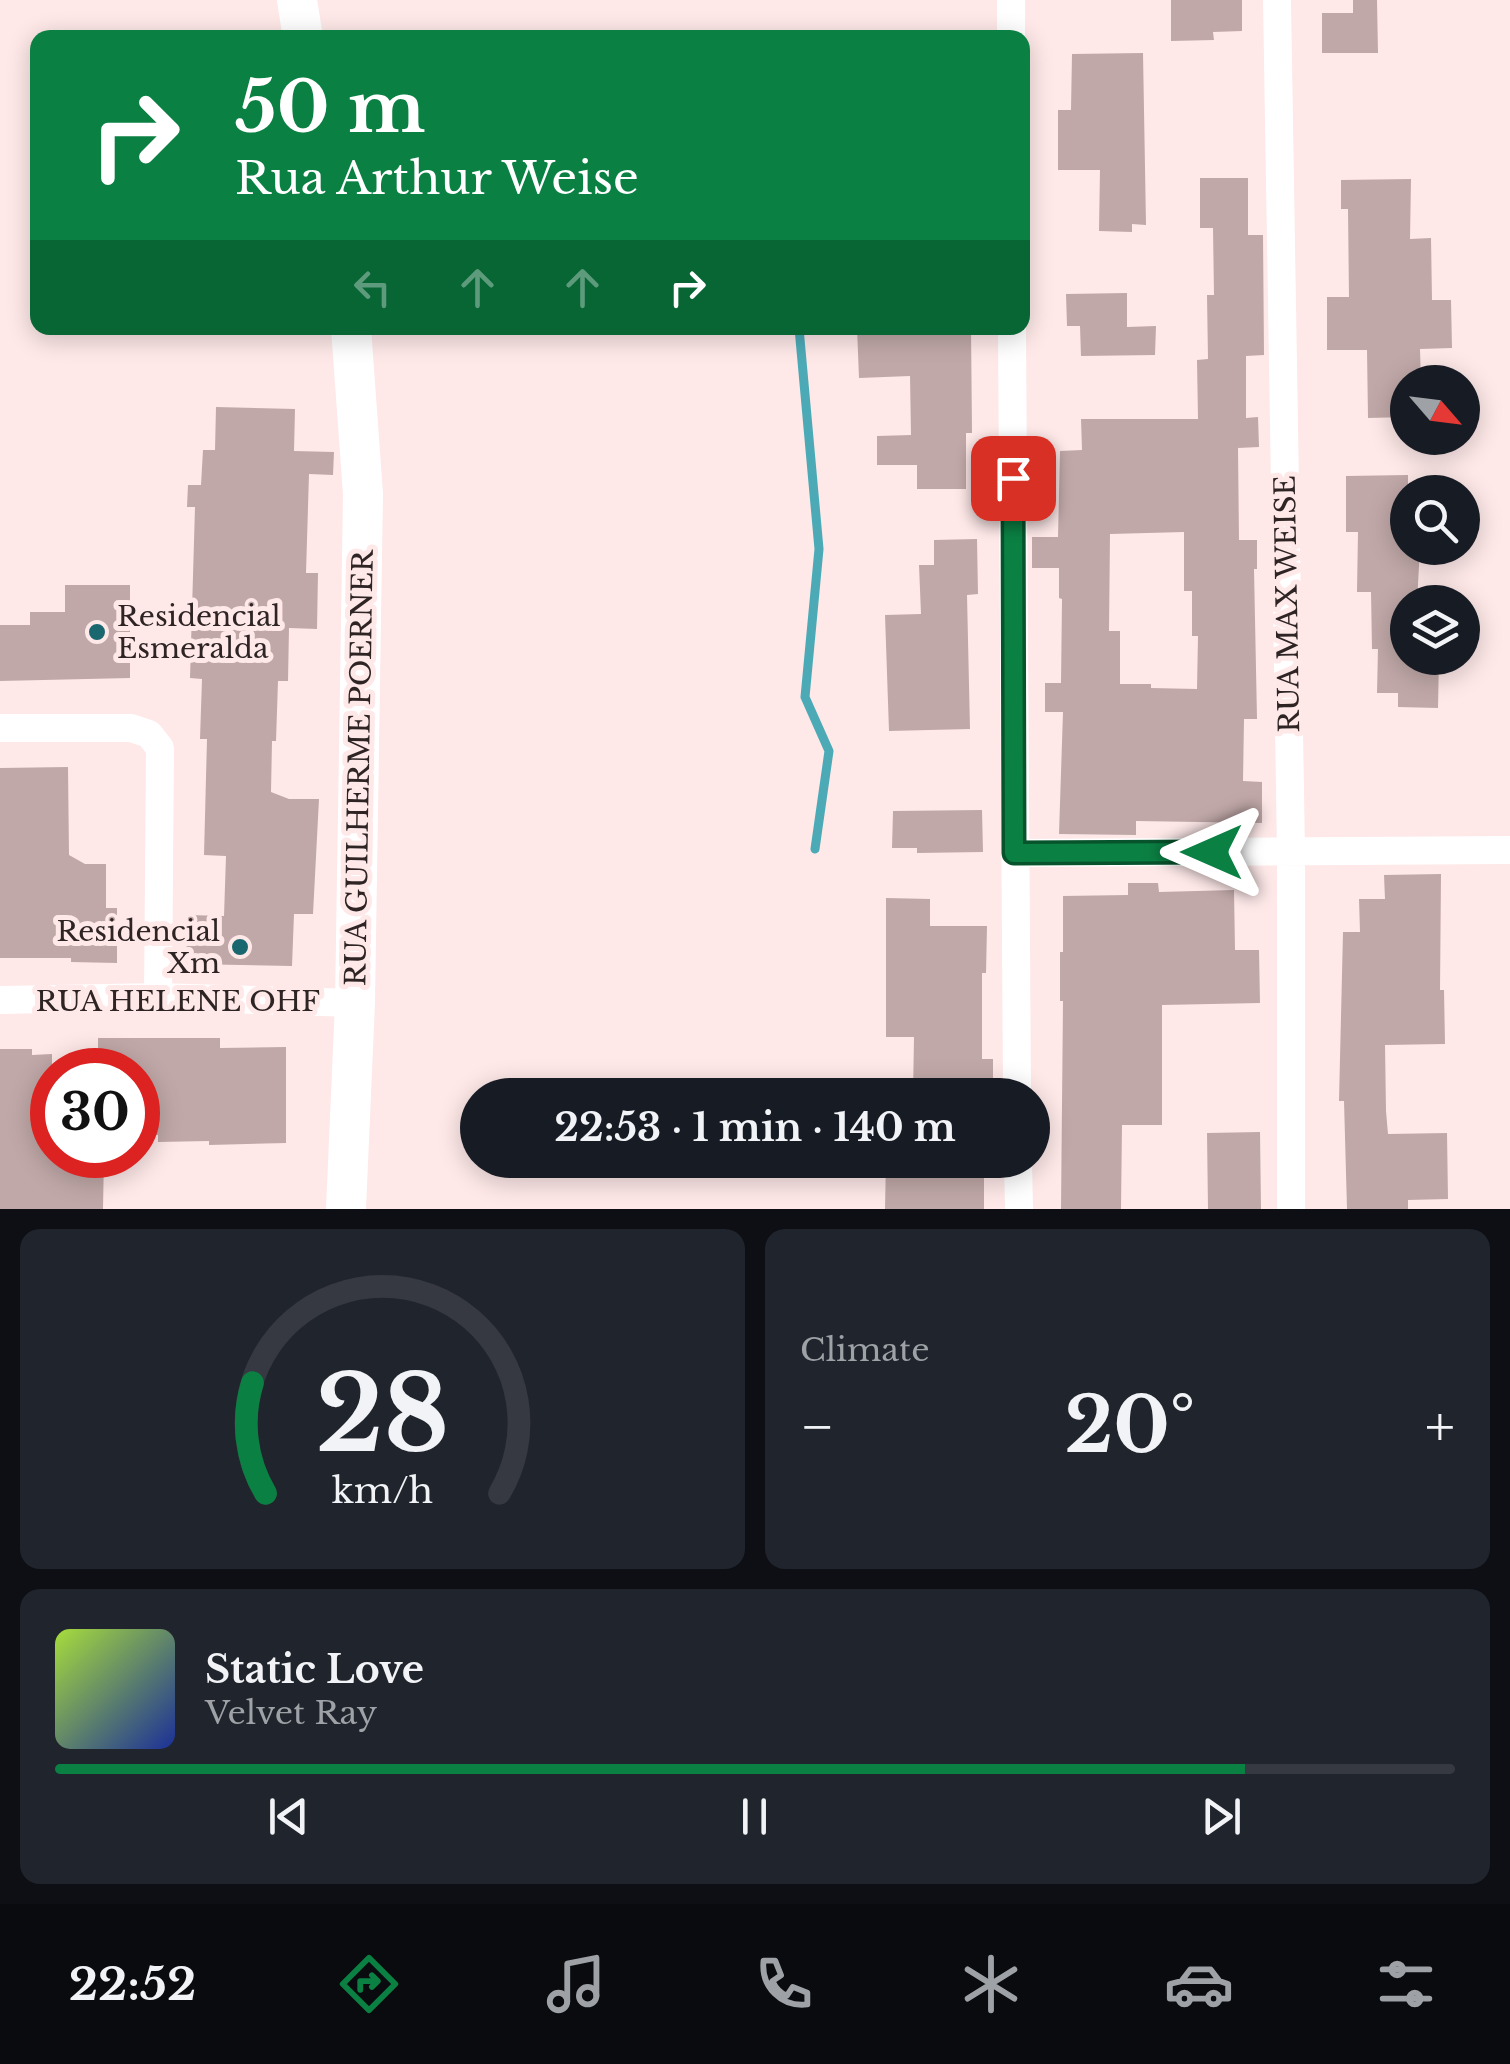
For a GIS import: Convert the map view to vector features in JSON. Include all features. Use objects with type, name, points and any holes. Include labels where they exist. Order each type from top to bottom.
[{"type":"street","points":[[297,0],[303,30]]},
{"type":"street","points":[[1011,0],[1011,30]]},
{"type":"street","name":"RUA MAX WEISE","points":[[1277,0],[1292,1209]]},
{"type":"street","name":"RUA GUILHERME POERNER","points":[[346,1209],[355,1003],[363,494],[352,335]]},
{"type":"street","points":[[1012,335],[1017,1078]]},
{"type":"street","points":[[0,728],[132,728],[150,734],[160,748],[158,997]]},
{"type":"street","points":[[1014,853],[1510,850]]},
{"type":"street","name":"RUA HELENE OHF","points":[[0,1000],[158,997],[355,1003]]},
{"type":"street","points":[[1018,1178],[1018,1209]]},
{"type":"building","points":[[1171,0],[1242,0],[1242,31],[1213,32],[1214,40],[1171,41]]},
{"type":"building","points":[[1353,0],[1377,0],[1378,53],[1322,53],[1322,13],[1353,13]]},
{"type":"building","points":[[1143,53],[1146,225],[1132,224],[1132,232],[1099,231],[1100,170],[1058,170],[1058,110],[1071,110],[1072,54]]},
{"type":"building","points":[[1200,178],[1248,178],[1248,235],[1263,235],[1264,355],[1246,356],[1246,418],[1258,417],[1259,447],[1238,448],[1239,540],[1257,540],[1257,719],[1244,719],[1243,781],[1262,782],[1262,823],[1136,821],[1136,835],[1059,834],[1063,712],[1045,712],[1045,683],[1061,683],[1062,599],[1059,568],[1032,568],[1032,537],[1058,537],[1060,451],[1082,450],[1081,419],[1198,419],[1197,360],[1208,359],[1207,295],[1214,295],[1213,228],[1200,228]],"holes":[[[1184,532],[1184,591],[1192,591],[1192,636],[1198,636],[1197,689],[1120,684],[1120,631],[1109,631],[1110,534]]]},
{"type":"building","points":[[1411,179],[1410,239],[1431,238],[1432,300],[1451,300],[1452,348],[1420,349],[1420,365],[1390,365],[1390,417],[1368,418],[1367,350],[1327,350],[1327,297],[1349,297],[1348,209],[1341,209],[1341,180]]},
{"type":"building","points":[[1127,293],[1127,327],[1156,326],[1155,355],[1081,356],[1080,326],[1067,326],[1066,294]]},
{"type":"building","points":[[857,335],[971,335],[972,433],[966,433],[966,489],[917,489],[917,465],[877,465],[877,436],[911,435],[910,376],[859,378]]},
{"type":"building","points":[[216,407],[295,409],[294,451],[334,452],[333,475],[309,474],[306,573],[318,573],[317,629],[289,628],[288,681],[278,681],[276,741],[272,741],[271,792],[289,799],[319,799],[313,914],[294,914],[292,966],[186,964],[188,915],[224,916],[226,856],[204,855],[207,739],[200,739],[202,679],[190,678],[195,507],[187,507],[188,485],[201,485],[203,450],[215,450]]},
{"type":"building","points":[[1390,475],[1390,565],[1419,565],[1418,585],[1390,585],[1390,675],[1439,675],[1438,708],[1398,707],[1398,693],[1377,693],[1378,649],[1372,649],[1371,592],[1357,592],[1358,532],[1346,532],[1346,476]]},
{"type":"building","points":[[977,539],[978,594],[967,595],[970,729],[889,731],[885,615],[921,614],[919,565],[934,565],[934,540]]},
{"type":"building","points":[[65,585],[130,585],[130,678],[0,681],[0,625],[30,625],[30,612],[65,612]]},
{"type":"building","points":[[68,767],[69,855],[85,864],[106,864],[106,908],[117,908],[117,963],[71,962],[71,958],[0,958],[0,768]]},
{"type":"building","points":[[982,810],[983,852],[917,853],[917,848],[892,848],[893,811]]},
{"type":"building","points":[[1441,874],[1440,990],[1444,990],[1445,1044],[1385,1045],[1386,1111],[1388,1134],[1447,1133],[1448,1199],[1408,1200],[1408,1209],[1347,1209],[1344,1101],[1339,1101],[1343,932],[1360,932],[1359,899],[1385,899],[1384,875]]},
{"type":"building","points":[[1128,883],[1158,883],[1159,892],[1234,890],[1235,950],[1259,950],[1260,1003],[1162,1005],[1162,1125],[1122,1125],[1121,1209],[1061,1209],[1063,896],[1128,895]]},
{"type":"building","points":[[886,898],[930,899],[930,926],[987,926],[986,973],[982,973],[982,1059],[993,1059],[993,1078],[913,1078],[914,1037],[886,1037]]},
{"type":"building","points":[[98,1038],[220,1038],[220,1048],[286,1047],[286,1143],[160,1142],[160,1048],[98,1048]]},
{"type":"building","points":[[0,1049],[30,1049],[30,1178],[104,1178],[103,1209],[0,1209]]},
{"type":"building","points":[[1260,1132],[1261,1209],[1208,1209],[1207,1133]]},
{"type":"building","points":[[886,1178],[984,1178],[984,1209],[885,1209]]},
{"type":"waterway","points":[[800,335],[819,549],[805,697],[829,751],[815,849]]},
{"type":"place","name":"Residencial Esmeralda","points":[[97,632]]},
{"type":"place","name":"Residencial Xm","points":[[240,947]]},
{"type":"route","points":[[1013,478],[1014,853],[1212,852]]}]
